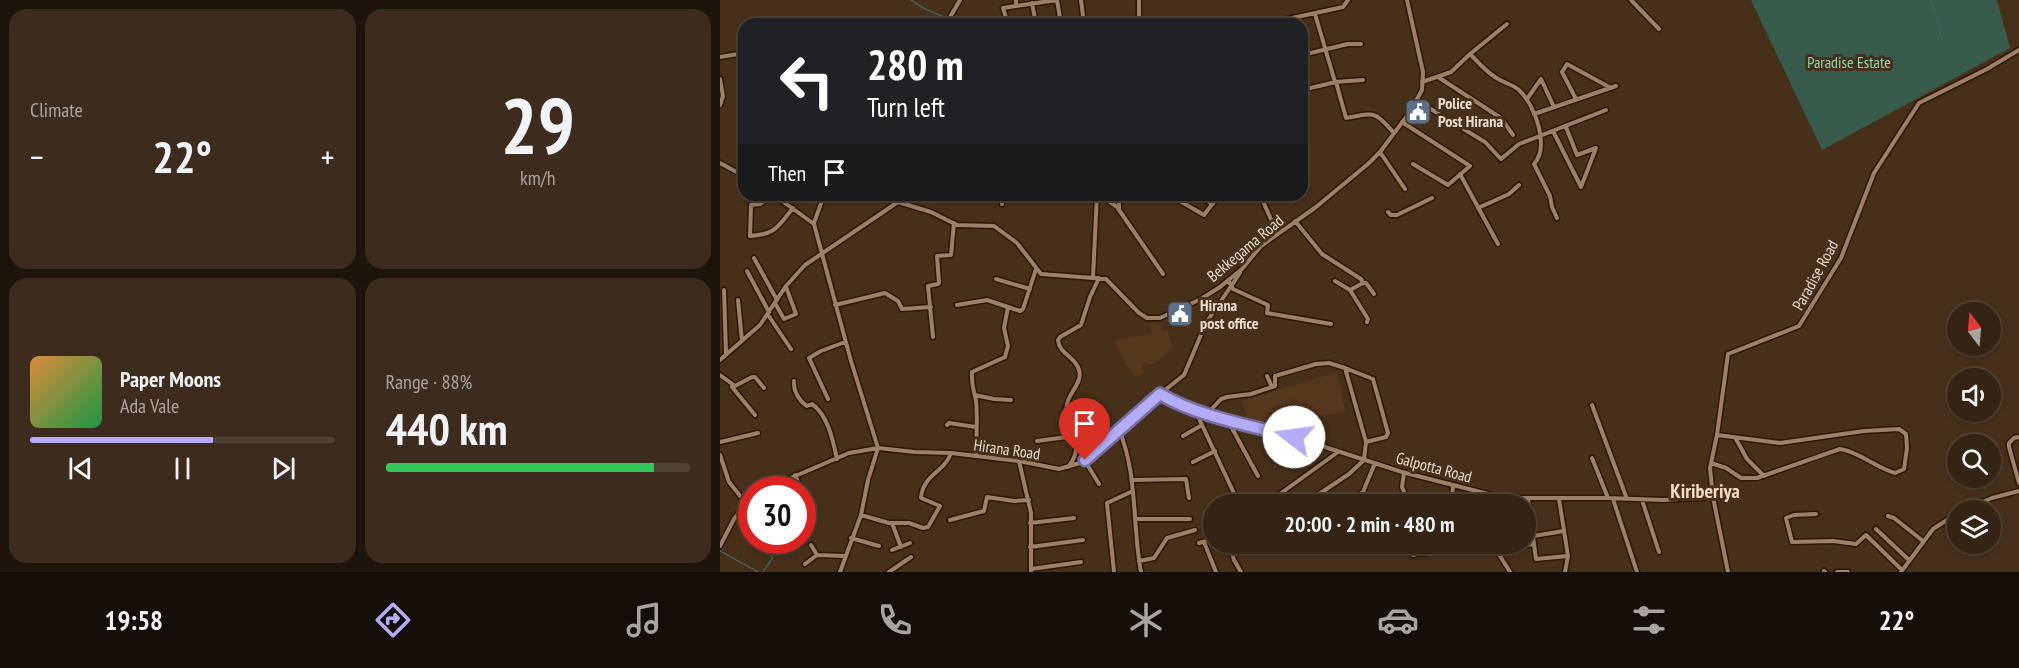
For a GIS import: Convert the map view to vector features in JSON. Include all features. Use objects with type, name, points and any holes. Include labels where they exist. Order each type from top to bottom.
[{"type":"street","points":[[950,18],[960,0]]},
{"type":"street","points":[[1006,18],[1003,8],[1016,3],[1057,0],[1060,18]]},
{"type":"street","points":[[1081,0],[1083,18]]},
{"type":"street","points":[[1139,0],[1139,18]]},
{"type":"street","points":[[1295,18],[1343,7],[1348,0]]},
{"type":"street","name":"Bekkegama Road","points":[[1099,278],[1107,279],[1139,313],[1147,318],[1160,318],[1201,299],[1242,270],[1261,246],[1316,207],[1380,152],[1422,90],[1423,72],[1407,0]]},
{"type":"street","points":[[1631,0],[1659,29]]},
{"type":"street","points":[[1032,3],[1035,18]]},
{"type":"street","points":[[1315,14],[1346,118],[1373,114],[1379,117],[1394,133]]},
{"type":"street","points":[[1422,82],[1451,72],[1507,24]]},
{"type":"street","points":[[1308,54],[1348,44],[1361,44]]},
{"type":"street","name":"Paradise Road","points":[[1728,572],[1713,497],[1711,463],[1728,354],[1799,326],[1841,258],[1874,173],[1919,103],[1987,69],[2019,50]]},
{"type":"street","points":[[720,57],[738,54]]},
{"type":"street","points":[[1470,54],[1496,78],[1517,88],[1527,99],[1540,134],[1539,158],[1534,164],[1550,196],[1557,218]]},
{"type":"street","points":[[1534,114],[1613,87],[1567,64],[1562,72],[1576,99]]},
{"type":"street","points":[[1438,77],[1501,118],[1513,135]]},
{"type":"street","points":[[720,79],[723,96],[720,105]]},
{"type":"street","points":[[1527,99],[1541,79],[1554,107]]},
{"type":"street","points":[[1308,89],[1336,82],[1363,80]]},
{"type":"street","points":[[1416,100],[1485,142],[1501,159],[1519,144],[1540,134],[1566,127],[1581,118],[1606,110]]},
{"type":"street","points":[[1402,122],[1470,166],[1448,185],[1413,164]]},
{"type":"street","points":[[1553,131],[1581,187],[1596,148],[1577,155],[1566,127]]},
{"type":"street","points":[[1380,152],[1405,189]]},
{"type":"street","points":[[720,163],[738,173]]},
{"type":"street","points":[[1461,174],[1498,244]]},
{"type":"street","points":[[1478,208],[1509,194],[1519,185]]},
{"type":"street","points":[[1388,212],[1391,215],[1397,214],[1432,198]]},
{"type":"street","points":[[764,201],[751,205],[750,236],[769,235],[793,208]]},
{"type":"street","points":[[782,201],[814,224]]},
{"type":"street","points":[[822,201],[814,224],[845,342],[878,448],[868,480],[861,515],[840,572]]},
{"type":"street","points":[[1093,278],[1099,201]]},
{"type":"street","points":[[1107,201],[1119,210],[1163,274]]},
{"type":"street","points":[[1119,201],[1119,210]]},
{"type":"street","points":[[1180,201],[1204,215],[1215,201]]},
{"type":"street","points":[[1207,201],[1213,204]]},
{"type":"street","points":[[1263,201],[1277,233]]},
{"type":"street","points":[[720,360],[760,325],[786,286],[805,265],[898,202],[931,212],[954,224],[994,226],[1017,243],[1041,274],[1099,278],[1090,297],[1082,325],[1058,340],[1061,349],[1079,368],[1079,380],[1067,404],[1066,414],[1077,450],[1067,468]]},
{"type":"street","points":[[1295,221],[1322,254],[1361,279],[1374,294]]},
{"type":"street","points":[[933,337],[928,286],[939,283],[937,256],[951,255],[954,224]]},
{"type":"street","points":[[754,258],[784,319],[796,314],[786,286]]},
{"type":"street","points":[[957,305],[980,300],[1022,311],[1036,269]]},
{"type":"street","points":[[1067,468],[1085,460],[1184,375],[1206,323],[1242,270]]},
{"type":"street","points":[[747,271],[769,314],[791,349]]},
{"type":"street","points":[[996,279],[1030,289]]},
{"type":"street","points":[[1228,280],[1233,289],[1268,305],[1267,314],[1331,324]]},
{"type":"street","points":[[1335,281],[1350,290],[1368,319],[1367,322]]},
{"type":"street","points":[[1350,290],[1363,283]]},
{"type":"street","points":[[724,290],[726,354]]},
{"type":"street","points":[[835,304],[885,293],[898,301],[903,309],[931,306]]},
{"type":"street","points":[[738,300],[742,341]]},
{"type":"street","points":[[976,456],[975,395],[972,389],[972,372],[999,361],[1007,352],[1004,328],[1008,307]]},
{"type":"street","points":[[828,399],[809,358],[845,342]]},
{"type":"street","points":[[1208,413],[1221,399],[1251,394],[1275,386],[1275,376],[1316,364],[1329,363],[1373,379],[1388,433],[1386,437],[1366,442]]},
{"type":"street","points":[[1319,494],[1349,474],[1364,460],[1366,442],[1345,368]]},
{"type":"street","points":[[720,375],[735,386],[755,377],[764,388]]},
{"type":"street","points":[[1267,376],[1272,387]]},
{"type":"street","points":[[794,381],[793,388],[804,405],[812,404],[822,414],[837,459]]},
{"type":"street","points":[[732,384],[755,415]]},
{"type":"street","name":"Galpotta Road","points":[[1160,394],[1194,409],[1294,437],[1404,473],[1489,494]]},
{"type":"street","points":[[975,395],[1011,400]]},
{"type":"street","points":[[1592,405],[1627,500]]},
{"type":"street","points":[[1194,409],[1235,494]]},
{"type":"street","points":[[1227,419],[1258,476]]},
{"type":"street","points":[[947,425],[949,423],[976,427]]},
{"type":"street","points":[[1183,436],[1202,425]]},
{"type":"street","points":[[1711,463],[1726,468],[1741,478],[1757,478],[1840,449],[1848,450],[1881,469],[1895,473],[1904,469],[1907,448],[1905,434],[1899,429],[1864,431],[1780,443],[1716,435]]},
{"type":"street","points":[[1119,430],[1125,443],[1131,480],[1141,572]]},
{"type":"street","points":[[720,442],[758,433]]},
{"type":"street","points":[[1037,441],[1074,436]]},
{"type":"street","points":[[2019,437],[2009,443],[2009,447],[2019,483]]},
{"type":"street","points":[[1736,439],[1747,459],[1764,476]]},
{"type":"street","name":"Hirana Road","points":[[795,475],[849,453],[878,448],[951,453],[1059,469],[1067,468]]},
{"type":"street","points":[[1194,462],[1215,451]]},
{"type":"street","points":[[1280,494],[1338,452]]},
{"type":"street","points":[[861,515],[926,528],[942,507],[921,498],[923,485],[948,461],[951,453]]},
{"type":"street","points":[[720,455],[729,482],[738,493]]},
{"type":"street","points":[[1592,458],[1611,498],[1637,572]]},
{"type":"street","points":[[1085,460],[1099,484]]},
{"type":"street","points":[[1019,462],[1029,500],[1031,571],[1081,562]]},
{"type":"street","points":[[1360,494],[1376,463]]},
{"type":"street","points":[[1404,473],[1402,487],[1405,494]]},
{"type":"street","points":[[1131,480],[1186,479],[1189,498]]},
{"type":"street","points":[[1453,485],[1453,494]]},
{"type":"street","points":[[1114,572],[1107,503],[1132,491]]},
{"type":"street","points":[[1987,500],[2019,491]]},
{"type":"street","points":[[950,520],[984,511],[987,497],[1014,501],[1029,500]]},
{"type":"street","name":"Galpotta Road","points":[[1536,499],[1642,500],[1713,497]]},
{"type":"street","points":[[1559,499],[1568,556],[1565,572]]},
{"type":"street","points":[[1642,500],[1659,552]]},
{"type":"street","points":[[720,546],[738,513]]},
{"type":"street","points":[[1816,514],[1794,515],[1786,518],[1792,542],[1833,541],[1856,544],[1866,535],[1902,571],[1933,529],[1947,520]]},
{"type":"street","points":[[1888,516],[1894,518],[1923,541]]},
{"type":"street","points":[[1030,523],[1074,518]]},
{"type":"street","points":[[1136,519],[1190,519]]},
{"type":"street","points":[[892,523],[902,547]]},
{"type":"street","points":[[1876,529],[1909,560]]},
{"type":"street","points":[[1139,561],[1153,559],[1167,538],[1195,530]]},
{"type":"street","points":[[1536,536],[1565,531]]},
{"type":"street","points":[[851,538],[879,546]]},
{"type":"street","points":[[1030,547],[1083,540]]},
{"type":"street","points":[[1199,543],[1203,542]]},
{"type":"street","points":[[892,550],[910,543]]},
{"type":"street","points":[[1209,554],[1216,572]]},
{"type":"street","points":[[1232,554],[1241,572]]},
{"type":"street","points":[[1499,554],[1510,572]]},
{"type":"street","points":[[1535,554],[1536,559],[1568,556]]},
{"type":"street","points":[[805,564],[817,555],[845,556]]},
{"type":"street","points":[[889,572],[911,557]]},
{"type":"street","points":[[1837,572],[1848,572]]},
{"type":"shaded area","points":[[1156,322],[1157,325],[1161,324],[1163,330],[1168,330],[1173,350],[1167,352],[1153,365],[1145,362],[1141,365],[1145,372],[1137,377],[1126,366],[1114,340],[1152,334],[1150,324]]},
{"type":"shaded area","points":[[1337,372],[1345,411],[1310,419],[1299,437],[1245,422],[1246,414],[1242,401]]},
{"type":"green space","name":"Paradise Estate","points":[[1751,0],[1997,0],[2010,48],[1822,150]]},
{"type":"waterway","points":[[911,0],[947,18]]},
{"type":"waterway","points":[[1930,0],[1936,13],[1942,42]]},
{"type":"waterway","points":[[720,551],[758,572]]},
{"type":"waterway","points":[[763,572],[773,557],[768,554]]},
{"type":"place","name":"Police Post Hirana","points":[[1418,112]]},
{"type":"place","name":"Hirana post office","points":[[1180,314]]},
{"type":"district","name":"Kiriberiya","points":[[1705,491]]},
{"type":"route","points":[[1085,460],[1160,394],[1194,409],[1294,437]]}]
